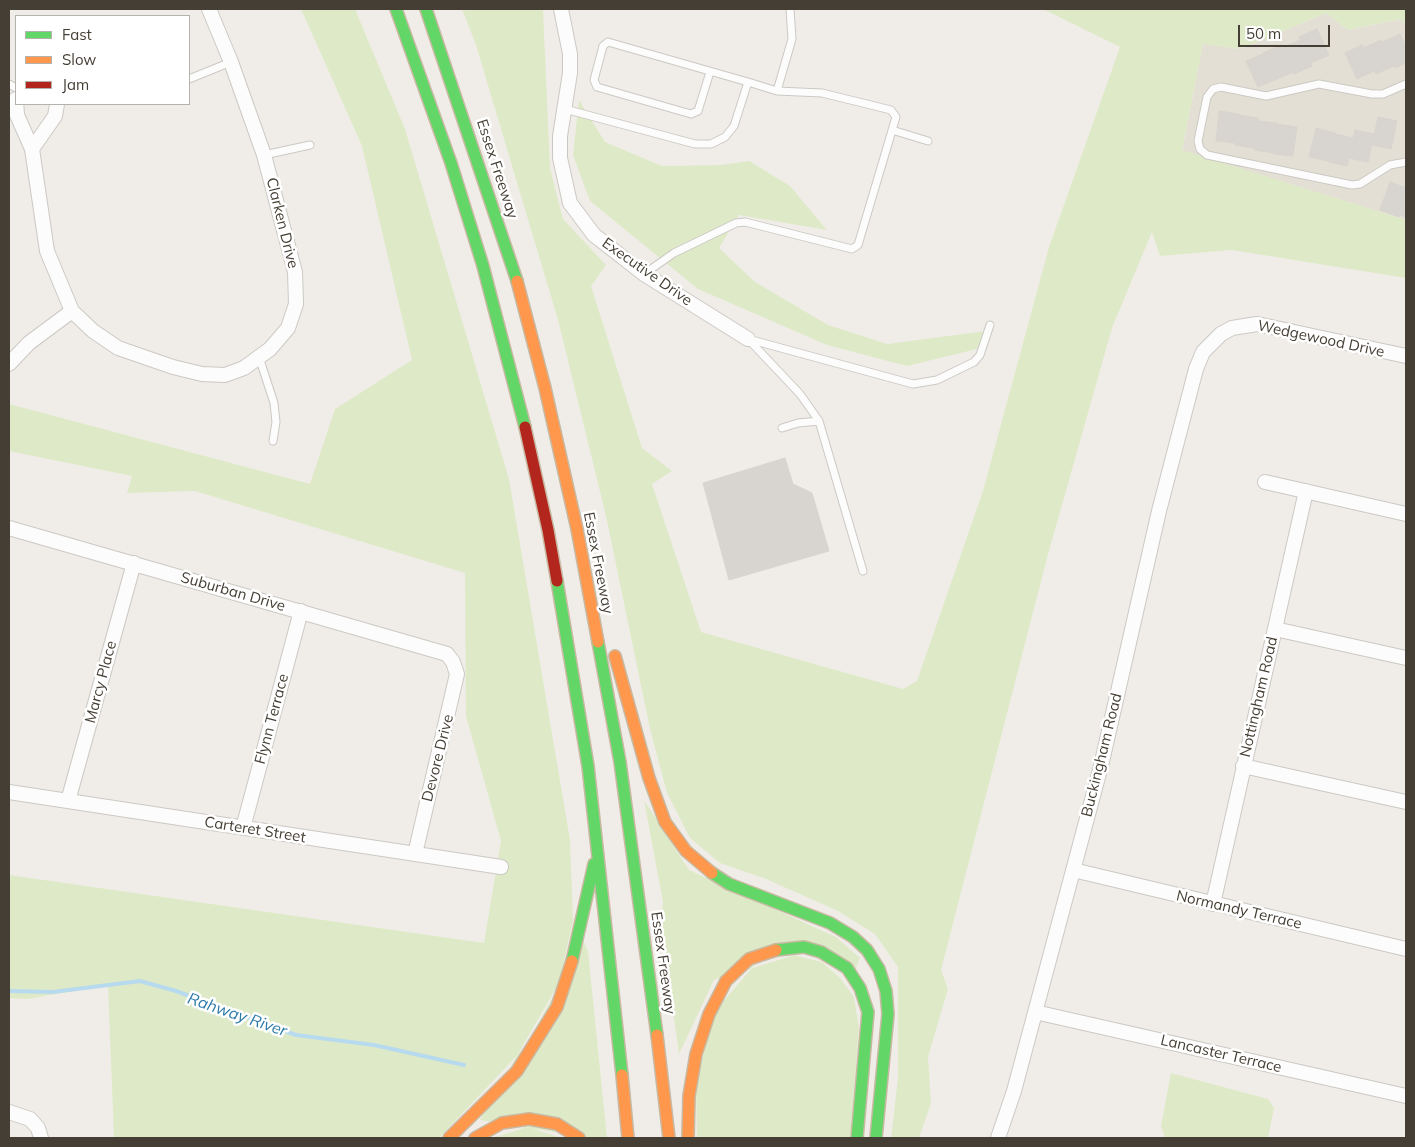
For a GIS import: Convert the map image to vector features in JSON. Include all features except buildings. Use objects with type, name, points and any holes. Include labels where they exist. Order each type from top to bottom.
[{"type":"highway","points":[[396,9],[451,163],[483,266],[515,385],[548,530],[564,611],[588,766],[628,1138]]},
{"type":"highway","name":"Essex Freeway","points":[[426,9],[512,262],[545,388],[577,529],[620,762],[656,1022],[669,1138]]},
{"type":"highway","points":[[577,529],[638,733],[649,778],[665,822],[674,837],[706,869],[729,884],[796,909],[853,937],[867,950],[879,969],[886,991],[888,1014],[876,1138]]},
{"type":"highway","points":[[449,1138],[517,1071],[557,1007],[571,965],[598,847]]},
{"type":"highway","points":[[688,1138],[689,1096],[696,1054],[709,1014],[726,981],[749,959],[765,952],[782,948],[804,947],[822,952],[847,968],[860,988],[868,1012],[857,1138]]},
{"type":"highway","points":[[475,1138],[502,1123],[529,1119],[557,1124],[579,1138]]},
{"type":"street","name":"Clarken Drive","points":[[16,105],[17,115],[32,149],[47,251],[72,311],[94,331],[118,348],[173,368],[202,374],[225,374],[244,368],[270,349],[288,328],[296,304],[295,272],[264,155],[210,9]]},
{"type":"street","name":"Executive Drive","points":[[561,9],[570,54],[560,136],[560,158],[570,202],[594,235],[644,274],[748,339]]},
{"type":"street","points":[[32,149],[55,116],[57,105]]},
{"type":"street","points":[[9,364],[29,343],[72,311]]},
{"type":"street","name":"Wedgewood Drive","points":[[1196,370],[1203,352],[1221,334],[1232,328],[1251,324],[1270,326],[1406,356]]},
{"type":"street","name":"Buckingham Road","points":[[998,1138],[1035,1012],[1101,766],[1159,511],[1196,370]]},
{"type":"street","points":[[1265,482],[1406,514]]},
{"type":"street","name":"Nottingham Road","points":[[1213,904],[1306,491]]},
{"type":"street","name":"Suburban Drive","points":[[9,528],[434,649],[446,654],[453,662]]},
{"type":"street","name":"Marcy Place","points":[[68,801],[134,564]]},
{"type":"street","name":"Flynn Terrace","points":[[243,828],[300,611]]},
{"type":"street","points":[[1275,628],[1406,658]]},
{"type":"street","name":"Devore Drive","points":[[415,854],[458,674],[453,662]]},
{"type":"street","points":[[1243,766],[1406,802]]},
{"type":"street","name":"Carteret Street","points":[[9,792],[501,867]]},
{"type":"street","name":"Normandy Terrace","points":[[1073,870],[1406,949]]},
{"type":"street","name":"Lancaster Terrace","points":[[1035,1012],[1406,1096]]},
{"type":"street","points":[[9,1112],[30,1119],[38,1128],[41,1138]]},
{"type":"lane","points":[[777,91],[792,38],[790,9]]},
{"type":"lane","points":[[644,274],[674,253],[736,223],[745,222],[852,249],[858,245],[896,117],[891,110],[822,92],[777,91],[608,42],[603,46],[594,80],[597,87],[691,114],[698,111],[710,72]]},
{"type":"lane","points":[[190,79],[231,62]]},
{"type":"lane","points":[[564,109],[694,144],[711,144],[724,137],[734,126],[748,82]]},
{"type":"lane","points":[[1406,84],[1383,94],[1372,94],[1319,84],[1266,96],[1221,87],[1213,89],[1207,97],[1198,141],[1200,149],[1207,155],[1352,185],[1360,184],[1390,165],[1406,162]]},
{"type":"lane","points":[[892,130],[928,140]]},
{"type":"lane","points":[[264,155],[310,144]]},
{"type":"lane","points":[[748,339],[913,384],[937,380],[974,362],[980,355],[990,325]]},
{"type":"lane","points":[[748,339],[800,394],[819,421],[863,571]]},
{"type":"lane","points":[[258,357],[274,403],[276,422],[273,440]]},
{"type":"lane","points":[[782,428],[798,423],[819,421]]},
{"type":"shaded area","points":[[1326,13],[1349,30],[1401,19],[1406,25],[1406,220],[1182,151],[1203,43],[1240,49]]},
{"type":"green space","points":[[301,9],[355,9],[405,129],[509,479],[570,840],[573,921],[558,987],[526,1046],[439,1138],[114,1138],[108,985],[27,999],[9,998],[9,875],[484,943],[501,841],[466,716],[465,573],[195,491],[127,493],[132,476],[9,451],[9,404],[310,484],[335,409],[412,360],[362,146]]},
{"type":"green space","points":[[462,9],[543,10],[550,168],[563,219],[606,265],[591,286],[642,448],[672,471],[652,484],[701,632],[903,689],[917,681],[983,491],[1049,247],[1120,47],[1043,9],[1406,9],[1406,25],[1401,19],[1348,30],[1326,13],[1240,49],[1203,44],[1182,150],[1406,220],[1406,278],[1232,250],[1160,256],[1152,232],[1112,328],[1047,558],[941,970],[948,989],[928,1057],[931,1103],[919,1138],[891,1138],[898,1078],[898,967],[875,934],[838,911],[766,879],[720,863],[690,838],[667,793],[650,729],[606,516],[558,320],[476,45]]},
{"type":"green space","points":[[579,100],[605,142],[662,166],[721,165],[749,161],[790,186],[827,230],[739,215],[719,248],[755,282],[828,325],[887,344],[986,331],[977,349],[907,366],[827,345],[698,289],[590,201],[573,155]]},
{"type":"green space","points":[[644,800],[689,870],[836,937],[860,958],[855,971],[824,946],[714,980],[679,1054],[661,922],[663,902]]},
{"type":"green space","points":[[583,941],[588,951],[607,1138],[591,1138],[480,1120]]},
{"type":"green space","points":[[793,955],[822,962],[840,978],[854,997],[859,1029],[850,1138],[697,1138],[696,1083],[715,1011],[758,961]]},
{"type":"green space","points":[[1171,1073],[1268,1099],[1274,1108],[1268,1138],[1165,1138],[1161,1126]]},
{"type":"green space","points":[[527,1127],[562,1138],[492,1138]]},
{"type":"waterway","name":"Rahway River","points":[[9,991],[53,992],[140,981],[176,991],[296,1035],[374,1045],[464,1065]]},
{"type":"traffic: fast","points":[[396,9],[451,163],[483,266],[525,427]]},
{"type":"traffic: fast","points":[[426,9],[517,281]]},
{"type":"traffic: fast","points":[[557,581],[588,766],[622,1075]]},
{"type":"traffic: fast","points":[[598,642],[620,762],[657,1035]]},
{"type":"traffic: fast","points":[[572,961],[594,864]]},
{"type":"traffic: fast","points":[[712,873],[729,884],[830,923],[853,937],[867,950],[879,969],[886,991],[888,1014],[876,1138]]},
{"type":"traffic: fast","points":[[776,950],[804,947],[821,952],[847,968],[860,988],[868,1012],[857,1138]]},
{"type":"traffic: slow","points":[[517,281],[545,388],[577,529],[598,642]]},
{"type":"traffic: slow","points":[[615,656],[649,778],[665,822],[686,851],[712,873]]},
{"type":"traffic: slow","points":[[688,1138],[689,1096],[696,1054],[709,1014],[726,981],[749,959],[776,950]]},
{"type":"traffic: slow","points":[[449,1138],[517,1071],[557,1007],[572,961]]},
{"type":"traffic: slow","points":[[657,1035],[669,1138]]},
{"type":"traffic: slow","points":[[622,1075],[628,1138]]},
{"type":"traffic: slow","points":[[475,1138],[502,1123],[529,1119],[557,1124],[579,1138]]},
{"type":"traffic: jam","points":[[525,427],[548,530],[557,581]]}]
